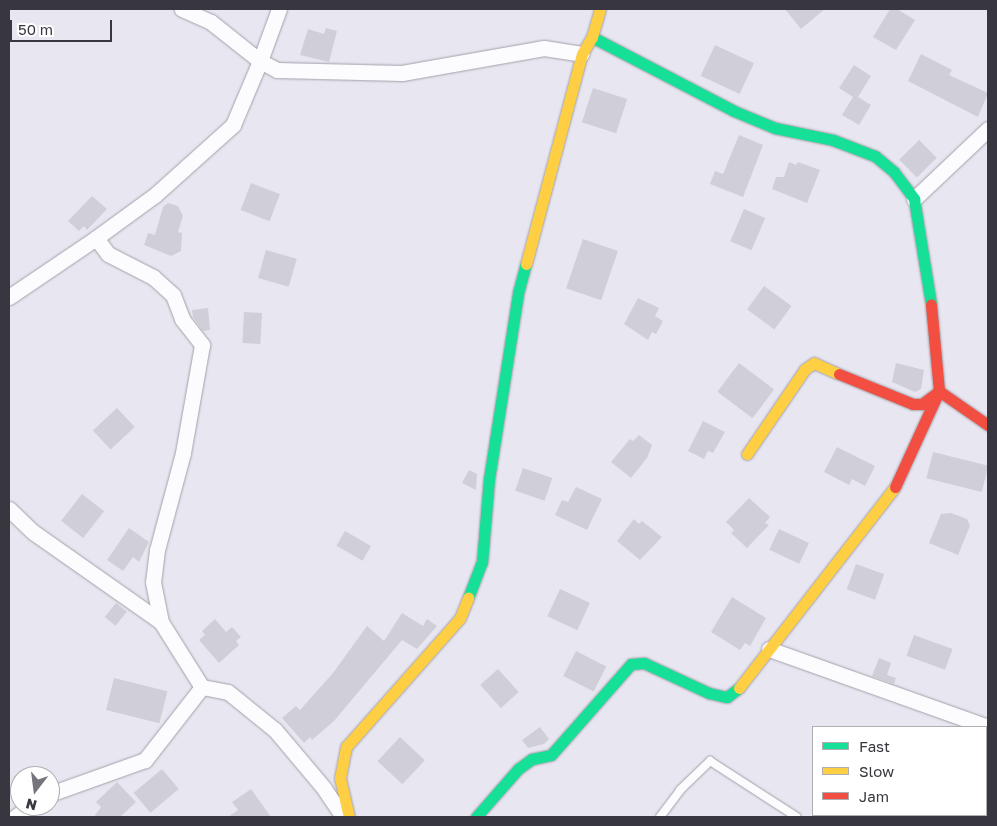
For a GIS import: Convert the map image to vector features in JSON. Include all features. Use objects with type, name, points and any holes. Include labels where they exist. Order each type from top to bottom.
[{"type":"street","points":[[182,9],[211,22],[260,62],[276,70],[375,74],[492,59],[544,48],[582,54]]},
{"type":"street","points":[[9,298],[156,196],[233,125],[260,62],[279,9]]},
{"type":"street","points":[[349,817],[340,778],[346,747],[397,693],[460,618],[482,562],[489,479],[518,293],[582,54],[592,37],[600,9]]},
{"type":"street","points":[[476,817],[518,769],[532,759],[551,755],[631,664],[644,664],[709,693],[727,697],[750,678],[769,649],[897,484],[939,391],[928,276],[914,199],[894,172],[875,156],[833,140],[774,128],[734,111],[592,37]]},
{"type":"street","points":[[914,199],[988,129]]},
{"type":"street","points":[[96,238],[108,254],[153,277],[173,295],[182,319],[202,345],[183,453],[157,550],[153,582],[161,622],[202,687],[228,692],[275,730],[323,787],[343,817]]},
{"type":"street","points":[[747,454],[805,369],[814,363],[912,404],[922,404],[939,391]]},
{"type":"street","points":[[939,391],[988,425]]},
{"type":"street","points":[[9,508],[33,532],[161,622]]},
{"type":"street","points":[[769,649],[985,726]]},
{"type":"street","points":[[60,790],[145,760],[202,687]]},
{"type":"lane","points":[[660,817],[680,790],[710,761],[797,817]]},
{"type":"building","points":[[785,9],[825,9],[801,29]]},
{"type":"building","points":[[890,9],[897,9],[915,20],[896,50],[873,37]]},
{"type":"building","points":[[326,28],[337,31],[329,62],[300,55],[308,29],[324,34]]},
{"type":"building","points":[[715,45],[754,63],[740,94],[701,76]]},
{"type":"building","points":[[921,54],[952,70],[949,75],[988,93],[978,117],[908,81]]},
{"type":"building","points":[[854,65],[871,76],[858,97],[871,105],[859,125],[842,115],[853,97],[839,88]]},
{"type":"building","points":[[593,88],[627,99],[616,133],[582,122]]},
{"type":"building","points":[[739,135],[763,145],[743,197],[710,184],[715,171],[723,174]]},
{"type":"building","points":[[919,140],[937,158],[917,177],[899,160]]},
{"type":"building","points":[[789,162],[796,165],[798,162],[820,170],[807,203],[772,189],[776,177],[784,177]]},
{"type":"building","points":[[251,183],[280,194],[270,221],[241,210]]},
{"type":"building","points":[[92,196],[107,209],[87,230],[84,226],[79,231],[68,221]]},
{"type":"building","points":[[168,203],[178,206],[183,216],[178,232],[182,233],[181,251],[171,256],[144,245],[148,233],[155,235],[163,207]]},
{"type":"building","points":[[744,209],[765,218],[751,250],[730,241]]},
{"type":"building","points":[[583,239],[618,251],[601,300],[566,288]]},
{"type":"building","points":[[266,250],[297,259],[289,287],[258,278]]},
{"type":"building","points":[[764,286],[792,306],[774,329],[747,309]]},
{"type":"building","points":[[638,298],[659,308],[655,316],[663,321],[656,334],[652,332],[648,340],[624,324]]},
{"type":"building","points":[[208,308],[210,330],[203,331],[193,317],[192,310]]},
{"type":"building","points":[[244,312],[262,313],[260,344],[242,343]]},
{"type":"building","points":[[739,363],[774,389],[752,418],[717,392]]},
{"type":"building","points":[[896,363],[924,370],[921,389],[915,392],[892,382]]},
{"type":"building","points":[[117,408],[135,427],[111,450],[93,431]]},
{"type":"building","points":[[703,421],[725,432],[713,453],[708,451],[704,459],[688,451]]},
{"type":"building","points":[[639,435],[652,445],[647,458],[631,478],[611,462],[630,439],[633,441]]},
{"type":"building","points":[[837,447],[875,466],[865,486],[852,479],[849,485],[824,472]]},
{"type":"building","points":[[933,452],[988,466],[982,492],[926,478]]},
{"type":"building","points":[[523,468],[552,478],[544,501],[515,491]]},
{"type":"building","points":[[469,470],[477,474],[476,490],[462,483]]},
{"type":"building","points":[[576,487],[602,499],[587,530],[555,515],[562,500],[568,502]]},
{"type":"building","points":[[82,494],[104,511],[83,538],[61,521]]},
{"type":"building","points":[[749,498],[770,517],[765,523],[769,525],[747,548],[731,533],[734,530],[726,522]]},
{"type":"building","points":[[951,513],[967,519],[970,526],[958,555],[929,543],[941,514]]},
{"type":"building","points":[[634,519],[639,524],[642,521],[662,537],[640,560],[617,541]]},
{"type":"building","points":[[129,528],[149,542],[139,562],[133,557],[123,571],[107,560]]},
{"type":"building","points":[[779,529],[809,543],[799,564],[769,550]]},
{"type":"building","points":[[345,531],[371,546],[362,561],[336,546]]},
{"type":"building","points":[[856,564],[884,574],[875,600],[847,589]]},
{"type":"building","points":[[560,589],[590,603],[577,630],[547,616]]},
{"type":"building","points":[[732,597],[766,618],[750,646],[745,643],[740,650],[711,632]]},
{"type":"building","points":[[116,603],[127,612],[116,626],[105,617]]},
{"type":"building","points":[[402,613],[423,626],[427,619],[437,626],[417,649],[402,640],[334,721],[312,740],[310,737],[304,743],[282,718],[296,706],[300,710],[333,673],[367,626],[384,641]]},
{"type":"building","points":[[215,619],[226,632],[232,627],[241,637],[236,641],[239,645],[219,663],[199,640],[205,635],[202,631]]},
{"type":"building","points":[[914,635],[953,649],[945,670],[906,656]]},
{"type":"building","points":[[576,651],[606,666],[594,691],[563,676]]},
{"type":"building","points":[[879,658],[891,663],[887,675],[896,678],[894,684],[872,676]]},
{"type":"building","points":[[498,669],[519,692],[501,708],[480,685]]},
{"type":"building","points":[[114,678],[167,691],[159,723],[106,710]]},
{"type":"building","points":[[540,727],[549,739],[544,744],[528,748],[522,740]]},
{"type":"building","points":[[400,737],[425,760],[402,784],[377,761]]},
{"type":"building","points":[[162,769],[179,789],[150,813],[134,793]]},
{"type":"building","points":[[117,782],[136,802],[120,817],[94,817],[101,807],[96,802]]},
{"type":"building","points":[[251,789],[271,817],[228,817],[238,810],[232,802]]},
{"type":"traffic: fast","points":[[592,37],[734,111],[775,128],[833,140],[875,156],[894,172],[914,199],[931,304]]},
{"type":"traffic: fast","points":[[468,598],[482,562],[489,479],[518,293],[526,264]]},
{"type":"traffic: fast","points":[[476,817],[518,769],[532,759],[551,755],[631,664],[644,663],[709,693],[727,697],[739,688]]},
{"type":"traffic: slow","points":[[526,264],[582,54],[592,37],[600,9]]},
{"type":"traffic: slow","points":[[747,454],[805,369],[814,363],[839,374]]},
{"type":"traffic: slow","points":[[739,688],[895,487]]},
{"type":"traffic: slow","points":[[349,817],[340,778],[346,747],[460,618],[468,598]]},
{"type":"traffic: jam","points":[[839,374],[913,404],[922,404],[939,391],[931,304]]},
{"type":"traffic: jam","points":[[895,487],[939,391],[988,425]]}]
